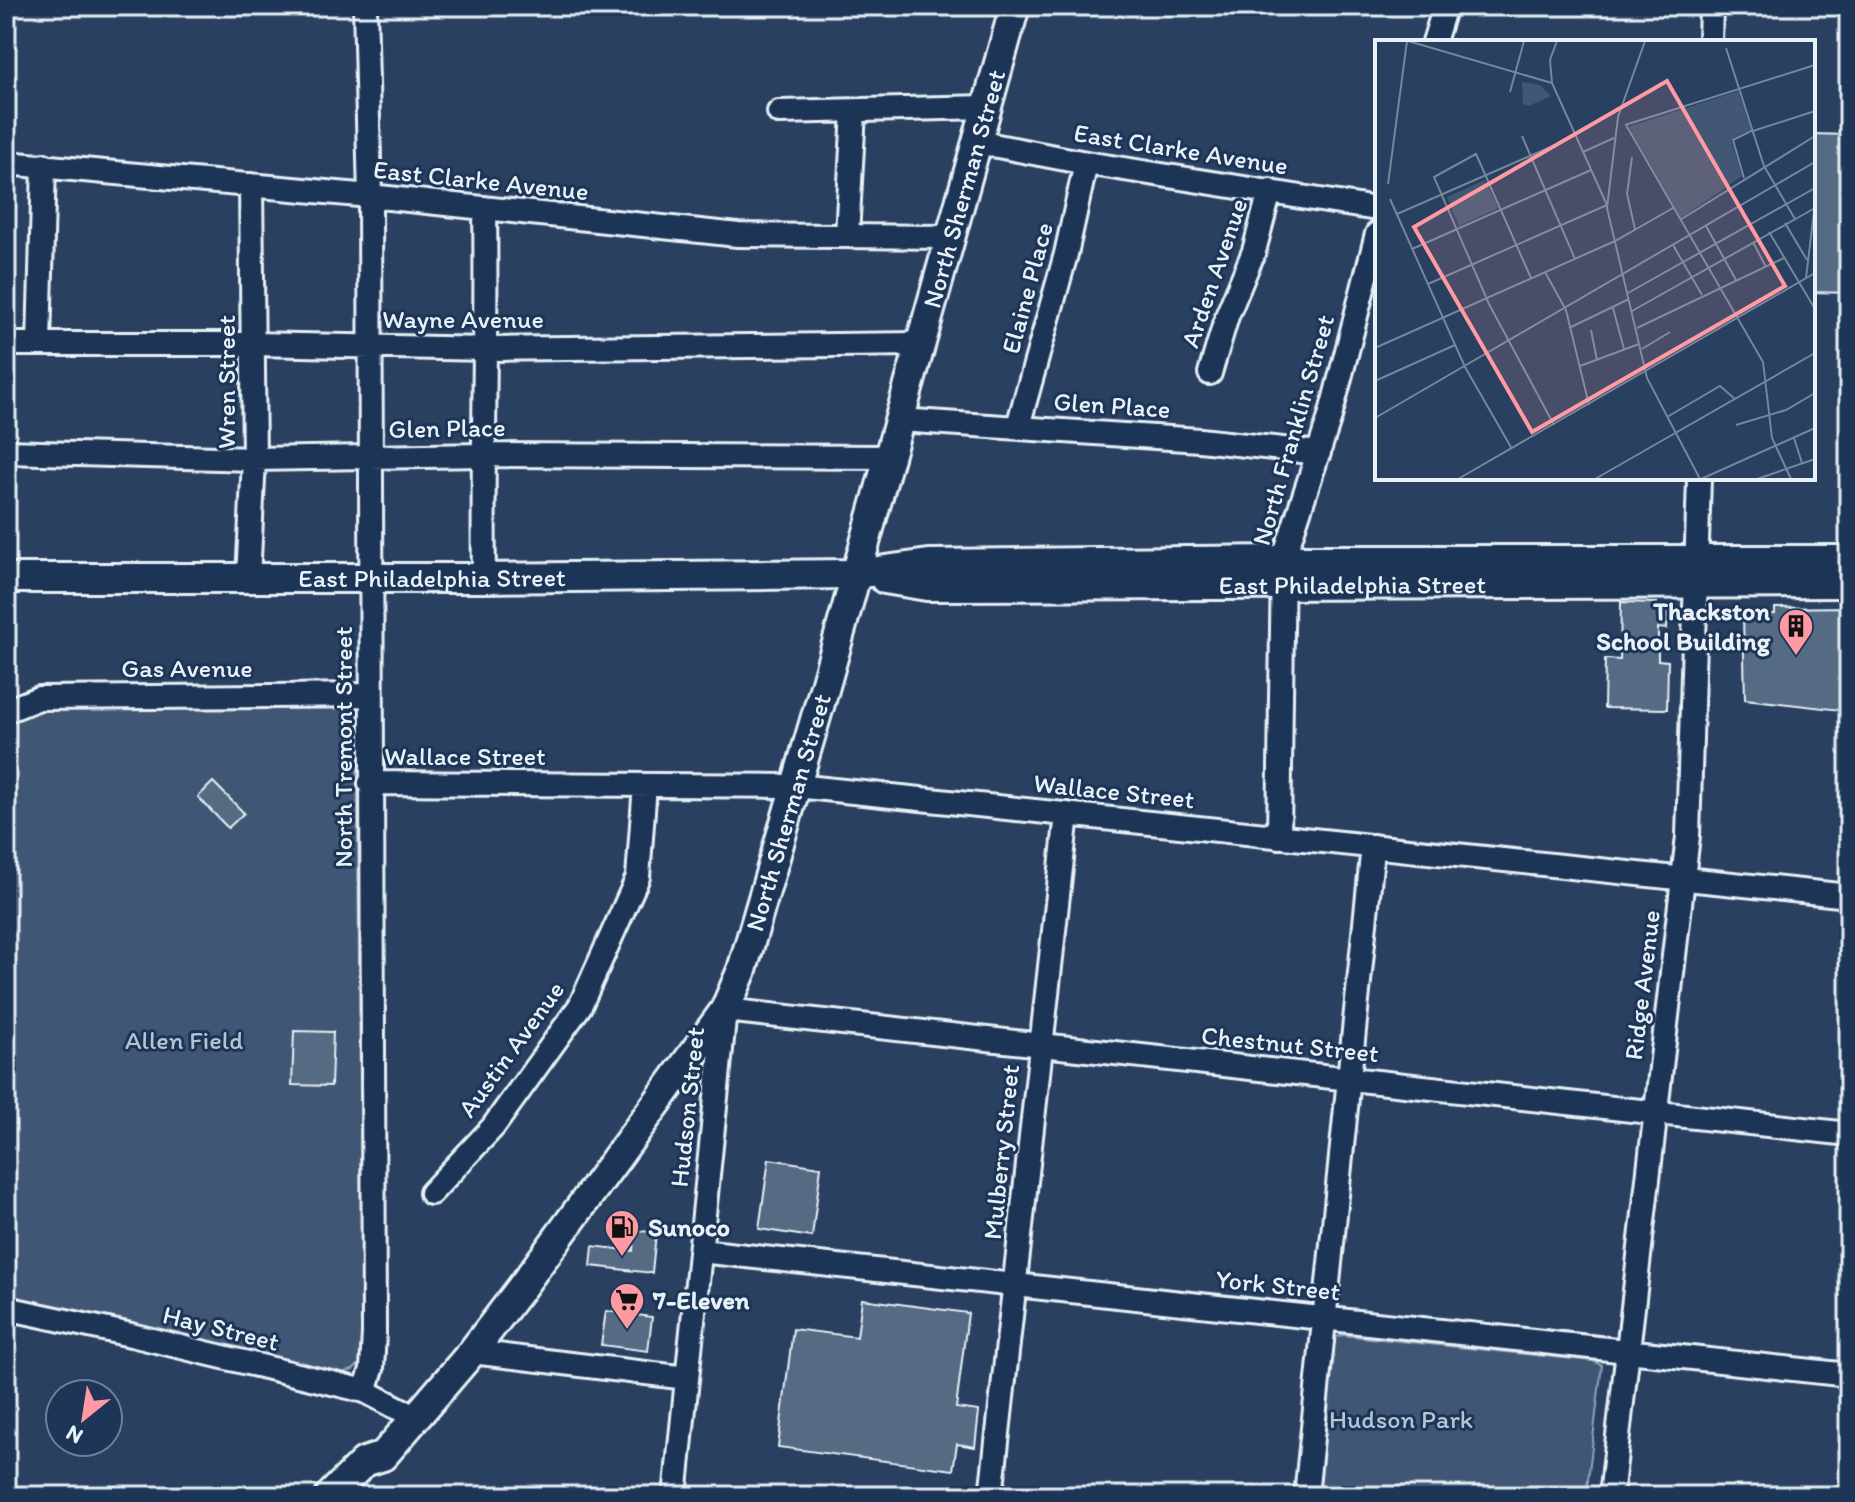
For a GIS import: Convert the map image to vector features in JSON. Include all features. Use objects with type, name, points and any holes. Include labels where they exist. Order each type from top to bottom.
[{"type":"main road","name":"North Sherman Street","points":[[330,1496],[364,1462],[383,1456],[472,1352],[725,1010],[742,970],[796,786],[1015,6]]},
{"type":"main road","name":"East Philadelphia Street","points":[[6,578],[370,579],[856,574],[927,586],[1282,573],[1697,571],[1849,560]]},
{"type":"main road","name":"East Philadelphia Street","points":[[1697,571],[1849,583]]},
{"type":"street","name":"North Tremont Street","points":[[365,6],[370,196],[374,1333],[372,1369],[365,1391]]},
{"type":"street","points":[[1435,40],[1445,6]]},
{"type":"street","points":[[1710,40],[1711,6]]},
{"type":"street","points":[[779,112],[987,107]]},
{"type":"street","points":[[847,235],[854,112]]},
{"type":"street","name":"East Clarke Avenue","points":[[977,142],[1086,163],[1375,209]]},
{"type":"street","name":"East Clarke Avenue","points":[[6,163],[370,196],[738,235],[950,237]]},
{"type":"street","name":"Elaine Place","points":[[1018,426],[1066,254],[1086,163]]},
{"type":"street","points":[[39,343],[44,165]]},
{"type":"street","name":"Wren Street","points":[[248,579],[254,459],[251,185]]},
{"type":"street","name":"Arden Avenue","points":[[1210,373],[1227,316],[1254,251],[1270,191]]},
{"type":"street","points":[[484,578],[485,208]]},
{"type":"street","name":"North Franklin Street","points":[[1279,837],[1282,573],[1319,453],[1375,242]]},
{"type":"street","name":"Wayne Avenue","points":[[6,344],[254,344],[487,349],[920,344]]},
{"type":"street","name":"Glen Place","points":[[899,420],[1200,440],[1319,453]]},
{"type":"street","name":"Glen Place","points":[[6,452],[254,459],[482,455],[889,457]]},
{"type":"street","name":"Ridge Avenue","points":[[1611,1496],[1691,791],[1699,480]]},
{"type":"street","name":"Gas Avenue","points":[[6,711],[39,698],[371,695]]},
{"type":"street","name":"Wallace Street","points":[[370,783],[796,786],[1849,896]]},
{"type":"street","name":"Austin Avenue","points":[[431,1193],[493,1127],[580,1006],[638,877],[645,785]]},
{"type":"street","name":"Mulberry Street","points":[[991,1496],[1067,814]]},
{"type":"street","points":[[1306,1496],[1373,846]]},
{"type":"street","name":"Chestnut Street","points":[[725,1010],[1849,1134]]},
{"type":"street","name":"Hudson Street","points":[[675,1496],[725,1010]]},
{"type":"street","name":"York Street","points":[[700,1251],[1849,1375]]},
{"type":"street","name":"Hay Street","points":[[6,1308],[365,1391],[417,1418]]},
{"type":"street","points":[[472,1352],[687,1378]]},
{"type":"green space","name":"Allen Field","points":[[357,705],[362,1361],[353,1370],[342,1373],[6,1297],[6,724],[42,707]]},
{"type":"green space","name":"Hudson Park","points":[[1342,1335],[1593,1361],[1602,1365],[1586,1496],[1318,1496],[1327,1362],[1332,1338]]},
{"type":"building","points":[[1815,134],[1849,135],[1848,293],[1815,292]]},
{"type":"building","points":[[1621,602],[1657,603],[1657,608],[1668,608],[1667,629],[1658,628],[1658,660],[1668,661],[1667,709],[1604,708],[1605,659],[1620,660]]},
{"type":"building","name":"Thackston School Building","points":[[1849,607],[1849,711],[1745,699],[1743,615],[1775,614],[1775,608]]},
{"type":"building","points":[[213,782],[244,813],[228,828],[198,797]]},
{"type":"building","points":[[294,1031],[333,1032],[331,1086],[292,1085]]},
{"type":"building","points":[[769,1159],[821,1167],[812,1237],[759,1229]]},
{"type":"building","name":"Sunoco","points":[[635,1230],[656,1233],[652,1273],[591,1266],[593,1246],[633,1251]]},
{"type":"building","points":[[862,1299],[968,1313],[956,1408],[979,1411],[975,1447],[957,1444],[953,1470],[778,1447],[793,1329],[857,1337]]},
{"type":"building","name":"7-Eleven","points":[[606,1311],[652,1317],[648,1351],[601,1345]]},
{"type":"place","name":"Thackston School Building","points":[[1796,657]]},
{"type":"place","name":"Sunoco","points":[[622,1258]]},
{"type":"place","name":"7-Eleven","points":[[627,1331]]}]
